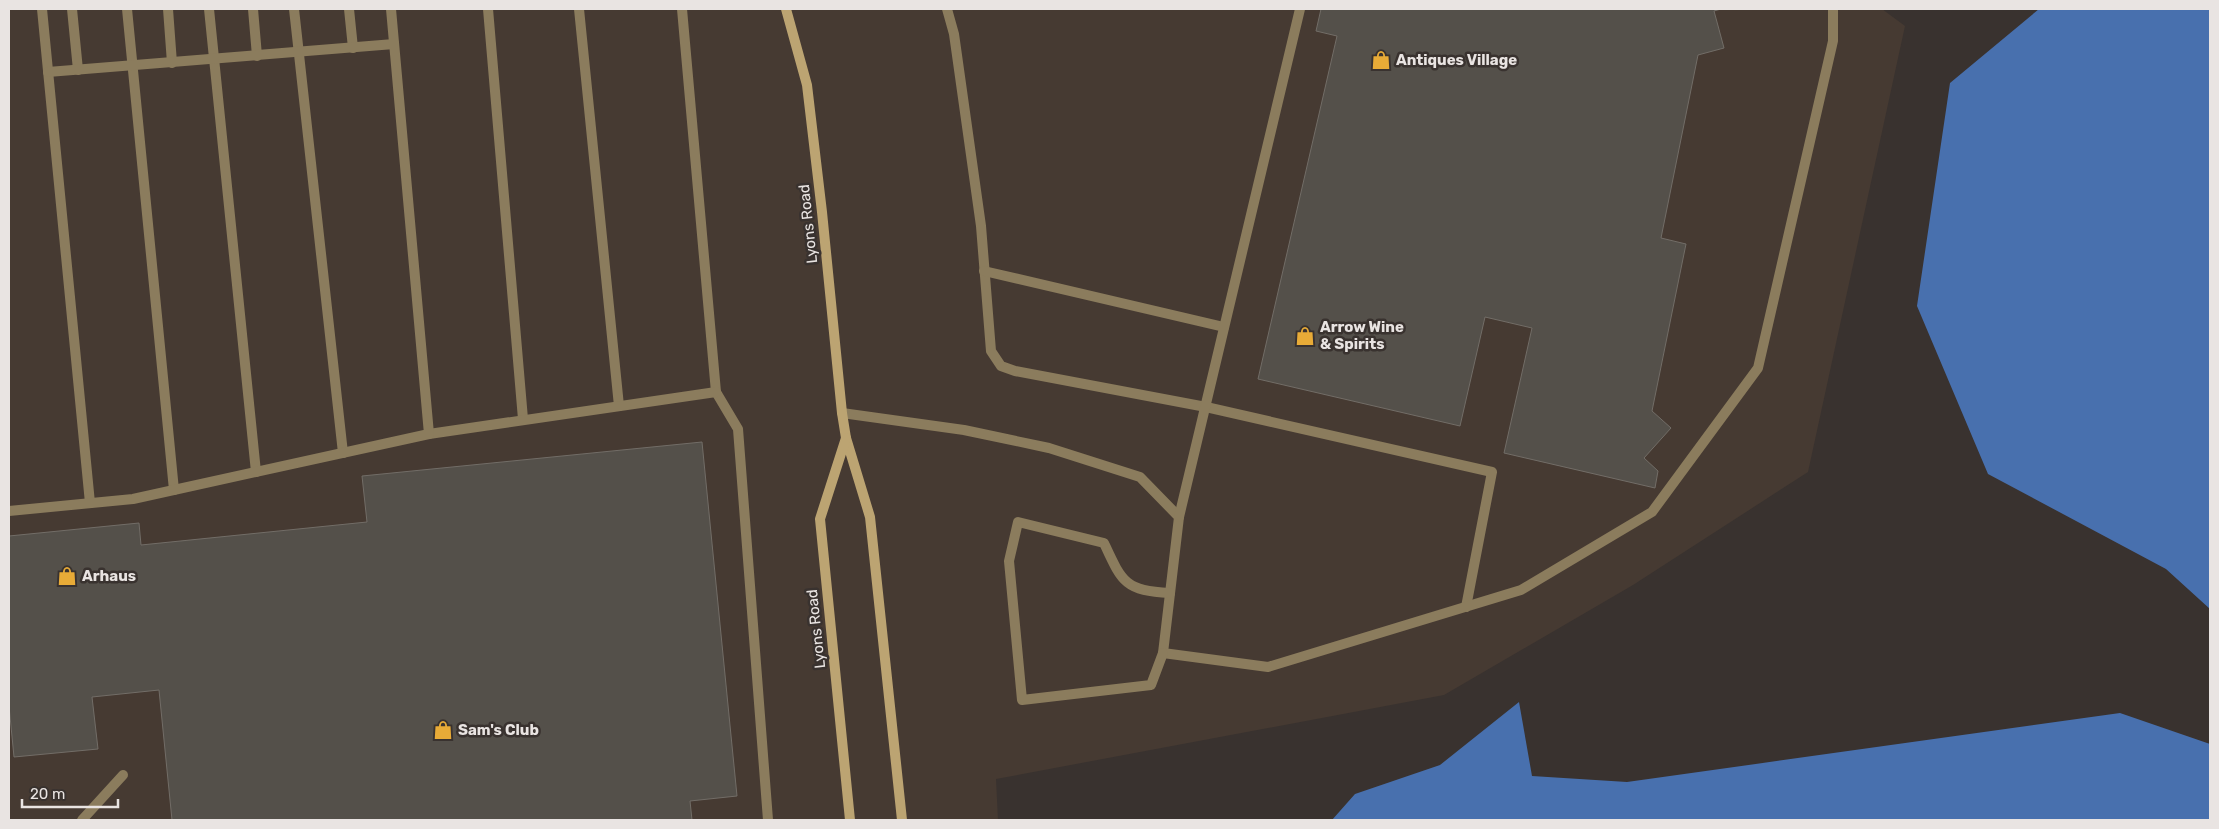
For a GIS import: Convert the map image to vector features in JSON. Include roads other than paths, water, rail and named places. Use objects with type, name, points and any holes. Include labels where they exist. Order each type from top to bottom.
[{"type":"street","name":"Lyons Road","points":[[786,9],[806,85],[822,212],[846,438],[870,517],[902,820]]},
{"type":"street","name":"Lyons Road","points":[[846,438],[820,519],[850,820]]},
{"type":"lane","points":[[42,9],[90,504]]},
{"type":"lane","points":[[72,9],[78,70]]},
{"type":"lane","points":[[127,9],[174,490]]},
{"type":"lane","points":[[168,9],[172,63]]},
{"type":"lane","points":[[209,9],[256,472]]},
{"type":"lane","points":[[252,9],[257,56]]},
{"type":"lane","points":[[294,9],[343,453]]},
{"type":"lane","points":[[349,9],[353,48]]},
{"type":"lane","points":[[391,9],[429,434]]},
{"type":"lane","points":[[488,9],[524,418]]},
{"type":"lane","points":[[579,9],[619,406]]},
{"type":"lane","points":[[682,9],[716,392],[738,429],[768,820]]},
{"type":"lane","points":[[947,9],[956,43],[981,226],[991,351],[1001,366],[1015,371],[1206,407],[1492,472],[1466,607]]},
{"type":"lane","points":[[1170,593],[1144,592],[1127,584],[1104,542],[1018,522],[1009,561],[1022,700],[1151,685],[1163,653],[1179,518],[1300,9]]},
{"type":"lane","points":[[1163,653],[1268,667],[1521,590],[1652,512],[1758,368],[1833,41],[1833,9]]},
{"type":"lane","points":[[48,72],[394,44]]},
{"type":"lane","points":[[984,271],[1224,327]]},
{"type":"lane","points":[[9,511],[133,499],[429,434],[524,418],[716,392]]},
{"type":"lane","points":[[842,413],[964,430],[1049,448],[1140,477],[1179,518]]},
{"type":"lane","points":[[82,820],[123,775]]},
{"type":"water","points":[[2039,9],[2210,9],[2210,609],[2166,569],[1988,474],[1917,306],[1950,83]]},
{"type":"water","points":[[1519,702],[1532,776],[1627,782],[2120,713],[2210,744],[2210,820],[1332,820],[1355,794],[1440,765]]},
{"type":"place","name":"Antiques Village","points":[[1381,60]]},
{"type":"place","name":"Arrow Wine & Spirits","points":[[1305,336]]},
{"type":"place","name":"Arhaus","points":[[67,576]]},
{"type":"place","name":"Sam's Club","points":[[443,730]]}]
